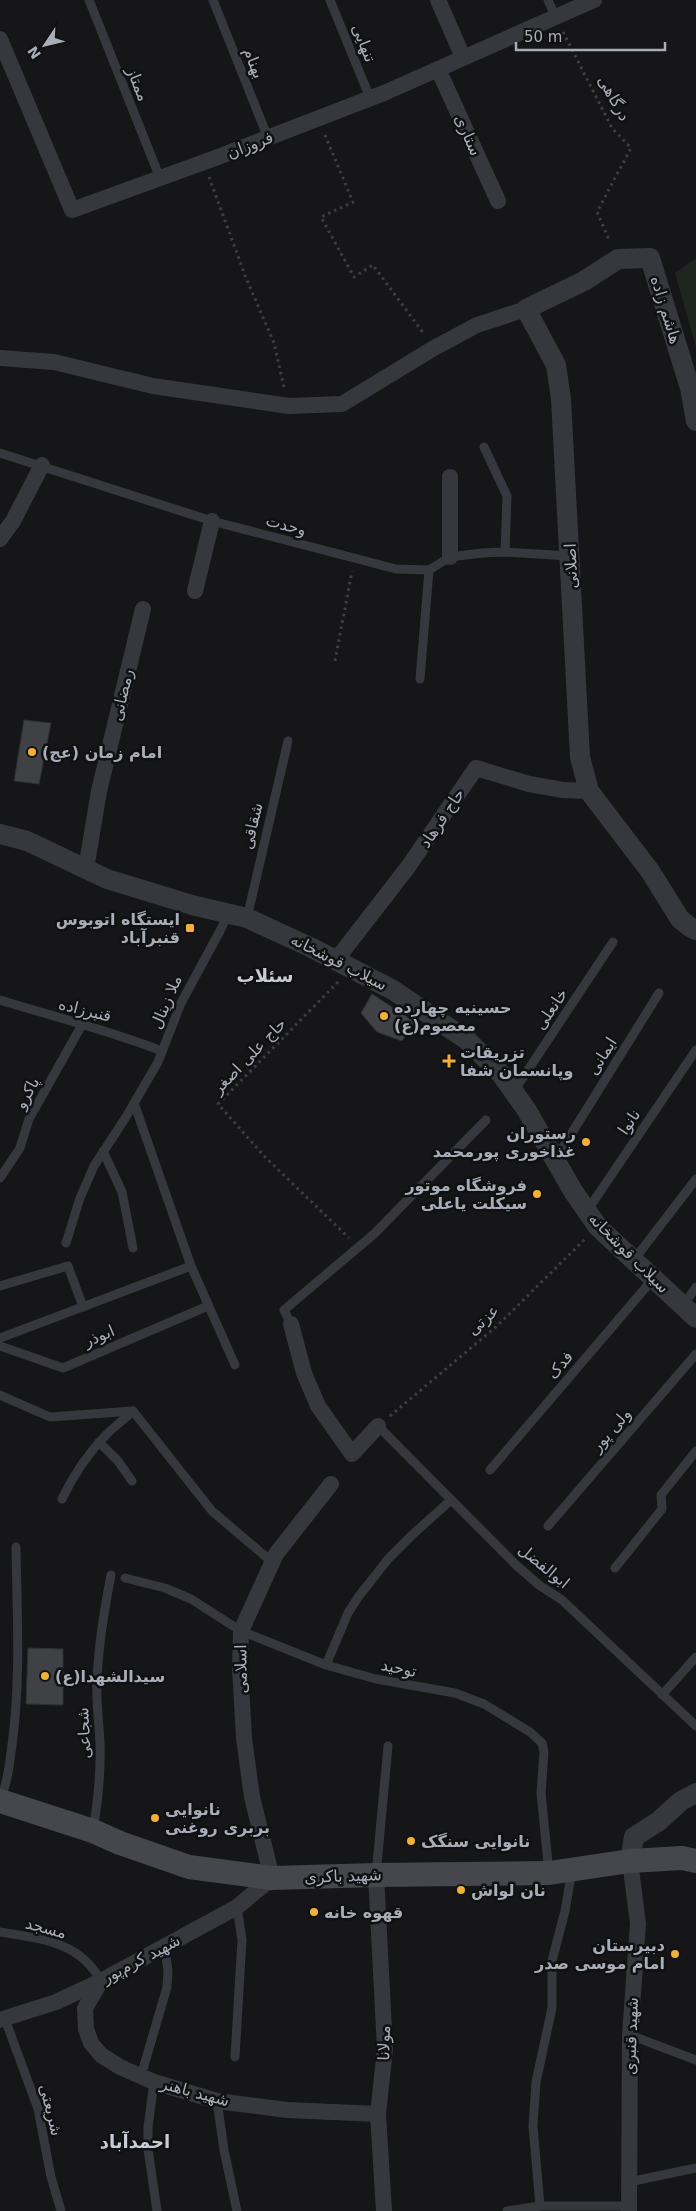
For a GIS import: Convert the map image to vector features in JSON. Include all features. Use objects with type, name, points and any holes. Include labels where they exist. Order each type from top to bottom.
[{"type":"main road","name":"شهید باکری","points":[[0,1801],[93,1831],[120,1843],[189,1867],[272,1878],[561,1872],[630,1861],[682,1858],[696,1861]]},
{"type":"street","points":[[438,0],[463,57]]},
{"type":"street","name":"فروزان","points":[[0,39],[72,210],[268,138],[370,98],[594,0]]},
{"type":"street","name":"ستاری","points":[[438,68],[498,201]]},
{"type":"street","name":"هاشم زاده","points":[[618,259],[650,258],[690,388],[696,421]]},
{"type":"street","points":[[0,358],[54,362],[153,386],[288,406],[342,404],[434,348],[477,325],[526,309],[584,281],[618,259]]},
{"type":"street","name":"اصلانی","points":[[526,309],[556,365],[562,399],[580,757],[589,791],[650,871],[680,918],[696,930]]},
{"type":"street","points":[[0,539],[13,521],[42,465]]},
{"type":"street","points":[[450,477],[450,557]]},
{"type":"street","points":[[195,591],[212,521]]},
{"type":"street","name":"رمضانی","points":[[86,869],[99,791],[143,609]]},
{"type":"street","name":"حاج فرهاد","points":[[344,964],[476,768],[529,784],[563,790],[589,791]]},
{"type":"street","name":"سیلاب قوشخانه","points":[[0,834],[27,841],[108,879],[237,916],[344,964],[393,990],[467,1040],[501,1074],[514,1091],[592,1219],[633,1261],[689,1312]]},
{"type":"street","points":[[291,1324],[304,1373],[318,1406],[352,1454],[378,1426]]},
{"type":"street","name":"اسلامی","points":[[272,1878],[252,1797],[244,1738],[240,1668],[241,1631],[276,1554],[331,1484]]},
{"type":"street","points":[[630,1861],[634,1837],[659,1821],[681,1801],[696,1793]]},
{"type":"street","name":"شهید قنبری","points":[[629,2208],[630,2035],[638,1924],[630,1861]]},
{"type":"street","name":"مولانا","points":[[376,1875],[385,2049],[378,2114],[384,2211]]},
{"type":"street","name":"شهید کرم‌پور","points":[[2,2019],[56,2002],[101,1981],[236,1907],[272,1878]]},
{"type":"street","name":"شهید باهنر","points":[[101,1981],[85,2008],[86,2029],[91,2043],[101,2055],[120,2067],[148,2079],[217,2100],[287,2110],[378,2114]]},
{"type":"lane","name":"ممتاز","points":[[88,0],[160,178]]},
{"type":"lane","name":"بهنام","points":[[213,0],[268,138]]},
{"type":"lane","name":"تنهایی","points":[[330,0],[370,98]]},
{"type":"lane","points":[[548,0],[554,16]]},
{"type":"lane","points":[[484,447],[508,496],[505,552]]},
{"type":"lane","name":"وحدت","points":[[0,453],[212,521],[396,569],[429,570]]},
{"type":"lane","points":[[420,679],[429,570],[450,557],[505,552],[570,556]]},
{"type":"lane","name":"شقاقی","points":[[237,916],[288,741]]},
{"type":"lane","name":"ملا زینال","points":[[66,1243],[87,1181],[103,1151],[158,1062],[180,1003],[220,931],[237,916]]},
{"type":"lane","name":"خانعلی","points":[[514,1091],[613,942]]},
{"type":"lane","name":"ایمانی","points":[[555,1160],[659,993]]},
{"type":"lane","name":"قنبرزاده","points":[[0,1000],[43,1015],[115,1033],[162,1051]]},
{"type":"lane","name":"پاکرو","points":[[0,1178],[20,1148],[29,1119],[83,1024]]},
{"type":"lane","name":"نانوا","points":[[592,1219],[696,1050]]},
{"type":"lane","points":[[134,1103],[191,1266],[234,1365]]},
{"type":"lane","points":[[291,1324],[284,1310],[374,1234],[486,1120]]},
{"type":"lane","points":[[103,1151],[122,1192],[133,1248]]},
{"type":"lane","points":[[633,1261],[696,1179]]},
{"type":"lane","points":[[0,1286],[68,1266],[83,1307]]},
{"type":"lane","points":[[0,1338],[191,1266]]},
{"type":"lane","name":"فدک","points":[[490,1470],[653,1279]]},
{"type":"lane","points":[[689,1312],[696,1287]]},
{"type":"lane","name":"ابوذر","points":[[0,1346],[63,1368],[208,1306]]},
{"type":"lane","name":"ولی پور","points":[[548,1526],[696,1354]]},
{"type":"lane","points":[[0,1395],[50,1416],[133,1411]]},
{"type":"lane","points":[[62,1499],[73,1477],[99,1442],[133,1411]]},
{"type":"lane","points":[[133,1411],[212,1511],[272,1562]]},
{"type":"lane","name":"ابوالفضل","points":[[378,1426],[516,1564],[539,1585],[562,1600],[696,1726]]},
{"type":"lane","points":[[99,1442],[118,1461],[132,1480]]},
{"type":"lane","points":[[615,1568],[662,1509],[661,1495],[696,1451]]},
{"type":"lane","points":[[326,1665],[348,1613],[359,1596],[405,1541],[451,1500]]},
{"type":"lane","points":[[0,1801],[8,1780],[16,1710],[18,1599],[16,1547]]},
{"type":"lane","name":"شجاعی","points":[[93,1831],[98,1802],[100,1768],[97,1713],[99,1653],[111,1575]]},
{"type":"lane","name":"توحید","points":[[125,1578],[165,1588],[191,1599],[241,1631],[326,1665],[376,1679],[455,1693],[484,1704],[530,1732],[542,1743],[544,1752],[541,1793],[561,1872]]},
{"type":"lane","points":[[662,1696],[696,1657]]},
{"type":"lane","points":[[376,1875],[388,1746]]},
{"type":"lane","points":[[540,2206],[533,2126],[536,2082],[552,2008],[552,1961],[565,1911],[561,1872]]},
{"type":"lane","points":[[236,1907],[242,1940],[236,2057]]},
{"type":"lane","name":"مسجد","points":[[0,1932],[63,1946],[81,1956],[92,1966],[101,1981]]},
{"type":"lane","points":[[154,2211],[148,2149],[148,2079],[167,1987],[168,1970],[164,1946]]},
{"type":"lane","name":"شریعتی","points":[[2,2019],[38,2109],[51,2177],[61,2211]]},
{"type":"lane","points":[[630,2035],[696,2060]]},
{"type":"lane","points":[[217,2100],[224,2150],[237,2211]]},
{"type":"lane","points":[[629,2182],[696,2168]]},
{"type":"lane","points":[[507,2211],[540,2206],[629,2208]]},
{"type":"path","name":"درگاهی","points":[[554,16],[612,128],[631,148],[597,212],[618,259]]},
{"type":"path","points":[[318,118],[353,202],[321,217],[354,277],[373,265],[434,348]]},
{"type":"path","points":[[203,162],[246,278],[274,343],[288,406]]},
{"type":"path","points":[[335,661],[355,558]]},
{"type":"path","name":"حاج علی اصغر","points":[[344,964],[218,1104],[265,1157],[358,1247]]},
{"type":"path","name":"عزتی","points":[[378,1426],[497,1326],[592,1219]]},
{"type":"shaded area","points":[[696,258],[696,347],[675,273]]},
{"type":"building","name":"امام زمان (عج)","points":[[24,720],[51,723],[39,784],[14,781]]},
{"type":"building","name":"حسینیه چهارده معصوم(ع)","points":[[372,994],[415,1022],[402,1041],[377,1032],[361,1013]]},
{"type":"building","name":"سیدالشهدا(ع)","points":[[28,1648],[63,1649],[63,1705],[26,1704]]},
{"type":"place","name":"امام زمان (عج)","points":[[32,752]]},
{"type":"place","name":"ایستگاه اتوبوس قنبرآباد","points":[[190,928]]},
{"type":"place","name":"حسینیه چهارده معصوم(ع)","points":[[384,1016]]},
{"type":"place","name":"تزریقات وپانسمان شفا","points":[[449,1061]]},
{"type":"place","name":"رستوران غذاخوری پورمحمد","points":[[586,1142]]},
{"type":"place","name":"فروشگاه موتور سیکلت یاعلی","points":[[537,1194]]},
{"type":"place","name":"سیدالشهدا(ع)","points":[[45,1676]]},
{"type":"place","name":"نانوایی بربری روغنی","points":[[155,1818]]},
{"type":"place","name":"نانوایی سنگک","points":[[411,1841]]},
{"type":"place","name":"نان لواش","points":[[461,1890]]},
{"type":"place","name":"قهوه خانه","points":[[314,1912]]},
{"type":"place","name":"دبیرستان امام موسی صدر","points":[[675,1954]]},
{"type":"district","name":"سئلاب","points":[[265,975]]},
{"type":"district","name":"احمدآباد","points":[[135,2141]]}]
